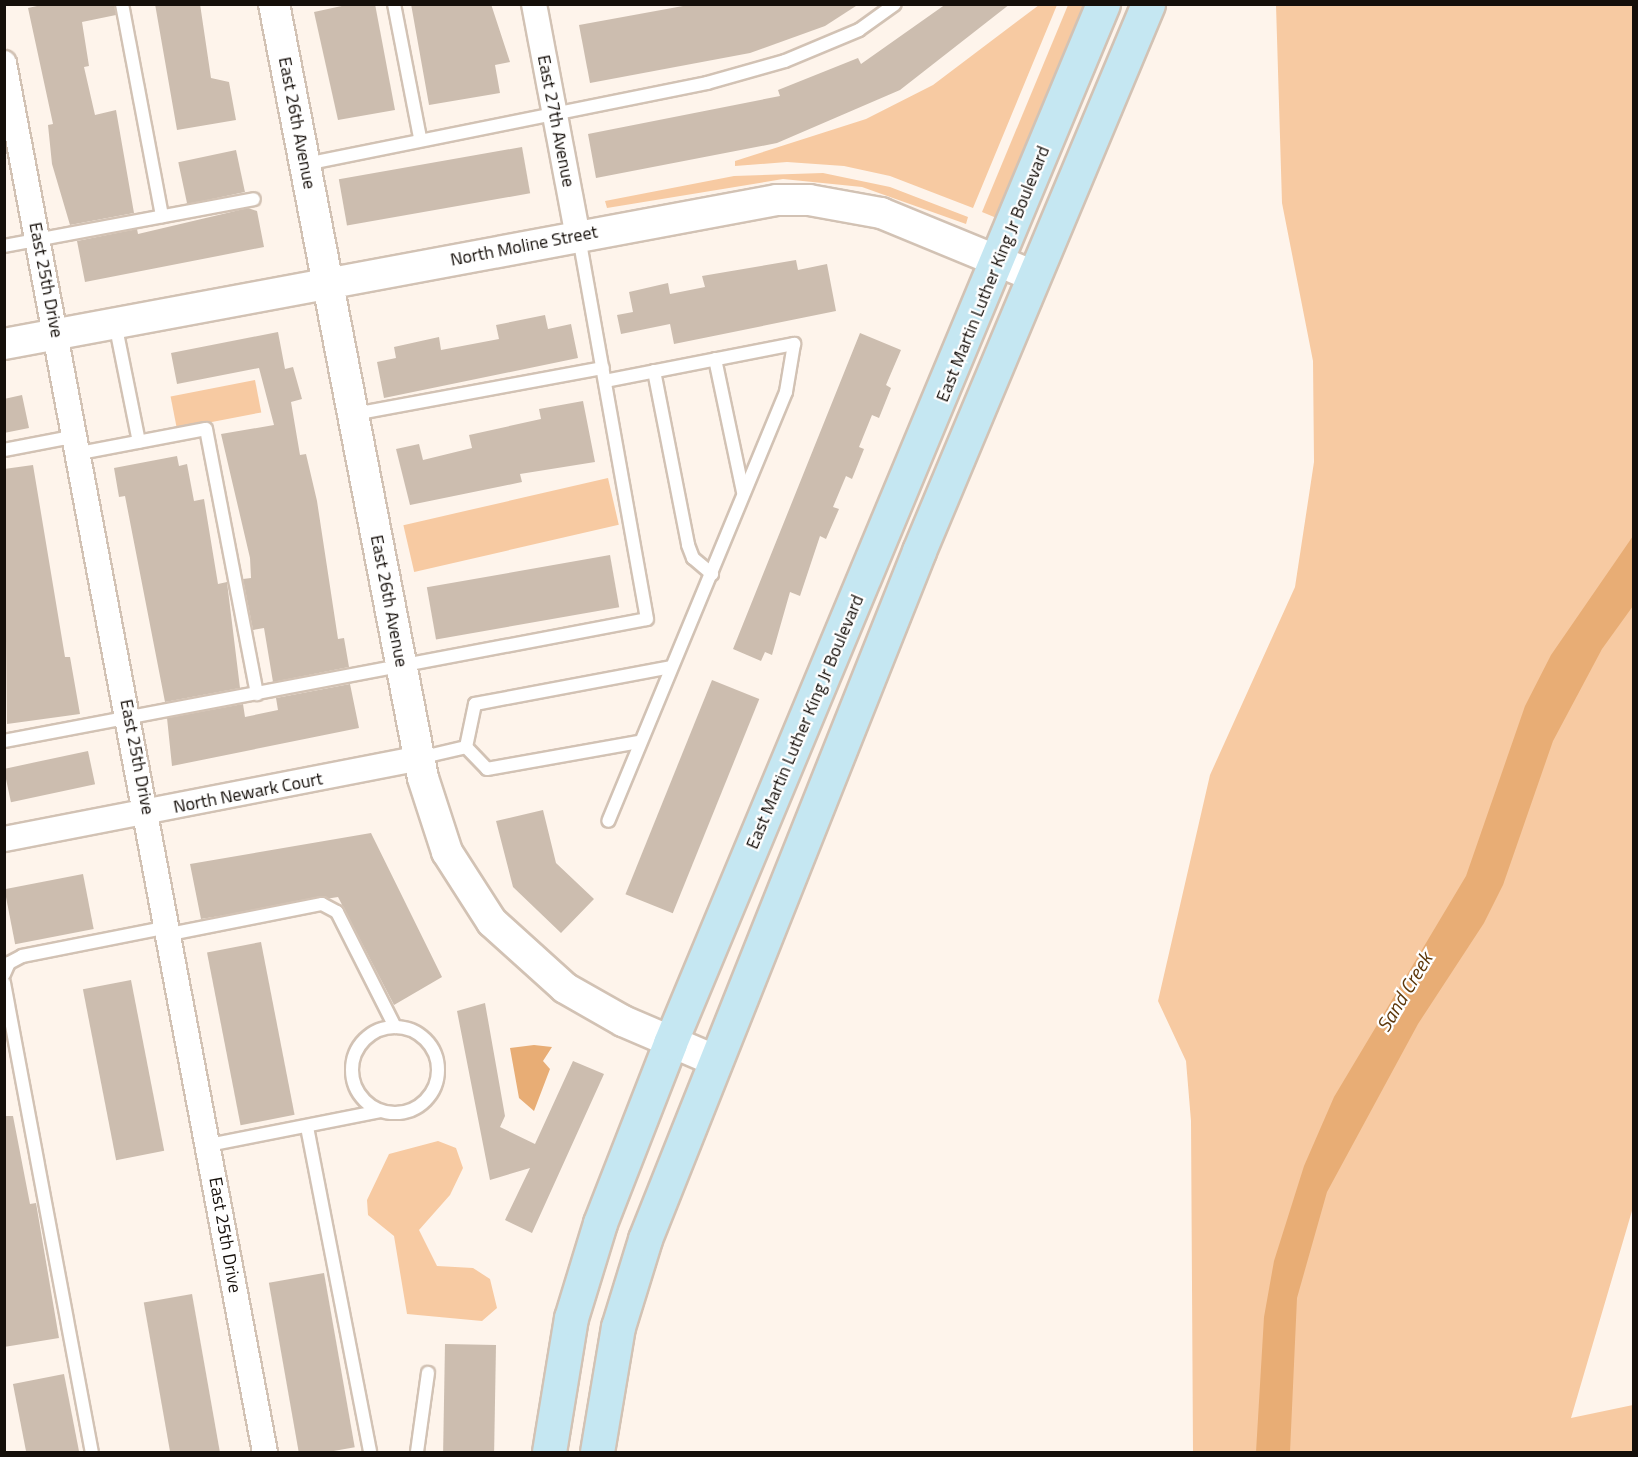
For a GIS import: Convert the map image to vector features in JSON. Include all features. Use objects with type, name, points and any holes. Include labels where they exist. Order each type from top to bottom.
[{"type":"main road","name":"East Martin Luther King Jr Boulevard","points":[[549,1452],[584,1273],[670,1043],[1000,260],[1103,4]]},
{"type":"main road","name":"East Martin Luther King Jr Boulevard","points":[[597,1452],[630,1286],[714,1060],[1034,276],[1148,4]]},
{"type":"street","name":"East 26th Avenue","points":[[274,4],[419,758],[447,852],[492,922],[565,988],[670,1043],[714,1060]]},
{"type":"street","name":"East 27th Avenue","points":[[534,4],[578,237]]},
{"type":"street","name":"East 25th Drive","points":[[4,63],[148,813],[265,1452]]},
{"type":"street","name":"North Moline Street","points":[[4,344],[750,203],[810,200],[881,213],[1000,260],[1034,276]]},
{"type":"street","name":"North Newark Court","points":[[4,839],[148,813],[419,758]]},
{"type":"lane","points":[[122,4],[162,216]]},
{"type":"lane","points":[[394,4],[420,138]]},
{"type":"lane","points":[[304,164],[420,138],[707,83],[785,61],[859,30],[895,4]]},
{"type":"lane","points":[[4,246],[254,199]]},
{"type":"lane","points":[[4,741],[647,619],[578,237]]},
{"type":"lane","points":[[114,322],[139,442]]},
{"type":"lane","points":[[605,381],[794,344],[786,392],[608,821]]},
{"type":"lane","points":[[715,359],[743,492]]},
{"type":"lane","points":[[353,414],[603,368]]},
{"type":"lane","points":[[654,371],[688,545],[693,558],[712,574]]},
{"type":"lane","points":[[4,450],[139,442],[206,429],[257,694]]},
{"type":"lane","points":[[466,747],[475,704],[671,667]]},
{"type":"lane","points":[[466,747],[487,769],[639,742]]},
{"type":"lane","points":[[419,758],[466,747]]},
{"type":"lane","points":[[4,974],[9,963],[22,956],[322,904],[337,912],[395,1027],[427,1043],[437,1077],[423,1103],[396,1113],[381,1111],[209,1145]]},
{"type":"lane","points":[[4,983],[92,1452]]},
{"type":"lane","points":[[381,1111],[359,1094],[352,1069],[361,1044],[395,1027]]},
{"type":"lane","points":[[307,1127],[370,1452]]},
{"type":"lane","points":[[417,1452],[428,1373]]},
{"type":"shaded area","points":[[1039,5],[1057,5],[973,208],[890,176],[844,166],[787,162],[735,166],[735,161],[866,119],[933,85]]},
{"type":"shaded area","points":[[1068,5],[1085,5],[999,219],[982,212]]},
{"type":"shaded area","points":[[1276,5],[1633,5],[1634,1204],[1571,1418],[1633,1405],[1633,1452],[1193,1452],[1191,1121],[1186,1061],[1158,1001],[1210,775],[1295,587],[1314,462],[1313,361],[1282,203]]},
{"type":"shaded area","points":[[823,173],[890,187],[968,217],[966,224],[862,187],[783,179],[607,208],[605,201],[734,176]]},
{"type":"shaded area","points":[[255,380],[261,412],[177,429],[171,396]]},
{"type":"shaded area","points":[[608,478],[619,525],[414,572],[403,525]]},
{"type":"shaded area","points":[[438,1141],[456,1148],[463,1168],[450,1195],[419,1230],[437,1266],[473,1268],[490,1279],[497,1308],[482,1321],[407,1314],[394,1236],[368,1215],[367,1200],[389,1154]]},
{"type":"water","name":"Sand Creek","points":[[1633,536],[1633,606],[1602,649],[1553,741],[1503,885],[1484,923],[1418,1024],[1327,1192],[1297,1298],[1290,1452],[1256,1452],[1264,1317],[1274,1261],[1304,1166],[1334,1097],[1466,876],[1525,706],[1551,655]]},
{"type":"water","points":[[534,1045],[552,1047],[543,1061],[550,1069],[534,1111],[519,1098],[510,1048]]},
{"type":"building","points":[[46,4],[114,4],[116,15],[82,22],[89,66],[84,67],[95,115],[116,110],[134,213],[70,225],[52,164],[48,125],[53,124],[28,8]]},
{"type":"building","points":[[155,4],[200,4],[211,78],[229,82],[236,120],[177,130]]},
{"type":"building","points":[[351,4],[375,4],[395,110],[338,120],[314,12]]},
{"type":"building","points":[[411,4],[491,4],[510,62],[495,65],[500,93],[429,105]]},
{"type":"building","points":[[694,4],[859,4],[825,26],[750,53],[590,83],[579,25]]},
{"type":"building","points":[[946,4],[1010,4],[900,90],[777,143],[596,178],[588,134],[780,96],[778,90],[858,58],[861,64]]},
{"type":"building","points":[[522,147],[530,193],[347,226],[339,179]]},
{"type":"building","points":[[236,150],[245,192],[187,204],[178,162]]},
{"type":"building","points":[[248,208],[257,211],[264,247],[85,282],[77,241],[137,229],[138,234]]},
{"type":"building","points":[[796,260],[798,270],[827,264],[836,311],[674,344],[670,324],[621,334],[617,315],[633,312],[629,292],[668,283],[670,294],[705,287],[702,276]]},
{"type":"building","points":[[545,315],[548,329],[571,324],[578,358],[384,398],[377,362],[396,358],[394,347],[439,337],[441,350],[499,339],[496,325]]},
{"type":"building","points":[[278,332],[285,369],[293,367],[302,399],[291,402],[300,455],[306,454],[317,501],[338,639],[344,638],[349,667],[273,682],[264,628],[253,630],[243,579],[251,578],[250,558],[221,434],[274,425],[259,368],[177,384],[171,353]]},
{"type":"building","points":[[860,333],[901,350],[886,385],[891,388],[879,418],[872,415],[859,447],[864,449],[852,479],[846,476],[833,507],[839,509],[826,539],[820,536],[800,596],[790,592],[772,655],[765,652],[761,661],[733,649]]},
{"type":"building","points":[[22,395],[29,428],[4,433],[4,399]]},
{"type":"building","points":[[583,401],[595,462],[520,474],[522,482],[410,505],[396,449],[419,444],[423,460],[472,448],[469,435],[541,419],[539,409]]},
{"type":"building","points":[[177,456],[179,466],[187,464],[194,501],[204,499],[218,584],[227,582],[240,688],[165,702],[125,496],[119,497],[114,468]]},
{"type":"building","points":[[33,465],[65,657],[70,657],[80,714],[7,724],[4,469]]},
{"type":"building","points":[[610,555],[619,607],[436,639],[427,587]]},
{"type":"building","points":[[712,680],[759,699],[673,913],[625,894]]},
{"type":"building","points":[[350,684],[359,728],[172,766],[167,718],[243,704],[245,717],[278,710],[276,698]]},
{"type":"building","points":[[88,751],[95,784],[11,802],[4,769]]},
{"type":"building","points":[[543,810],[556,863],[594,899],[561,933],[513,887],[496,821]]},
{"type":"building","points":[[371,833],[442,977],[394,1005],[338,897],[201,919],[190,864]]},
{"type":"building","points":[[83,874],[94,929],[15,944],[4,889]]},
{"type":"building","points":[[261,942],[295,1115],[241,1125],[207,952]]},
{"type":"building","points":[[131,980],[164,1151],[116,1160],[83,989]]},
{"type":"building","points":[[485,1003],[505,1116],[500,1127],[535,1144],[573,1061],[604,1074],[532,1233],[505,1220],[530,1168],[490,1180],[457,1011]]},
{"type":"building","points":[[4,1116],[13,1116],[30,1204],[36,1203],[59,1338],[4,1347]]},
{"type":"building","points":[[324,1273],[355,1447],[328,1452],[299,1452],[269,1283]]},
{"type":"building","points":[[192,1294],[220,1452],[170,1452],[144,1303]]},
{"type":"building","points":[[445,1344],[496,1345],[494,1452],[443,1452]]},
{"type":"building","points":[[64,1374],[79,1452],[26,1452],[13,1384]]}]
